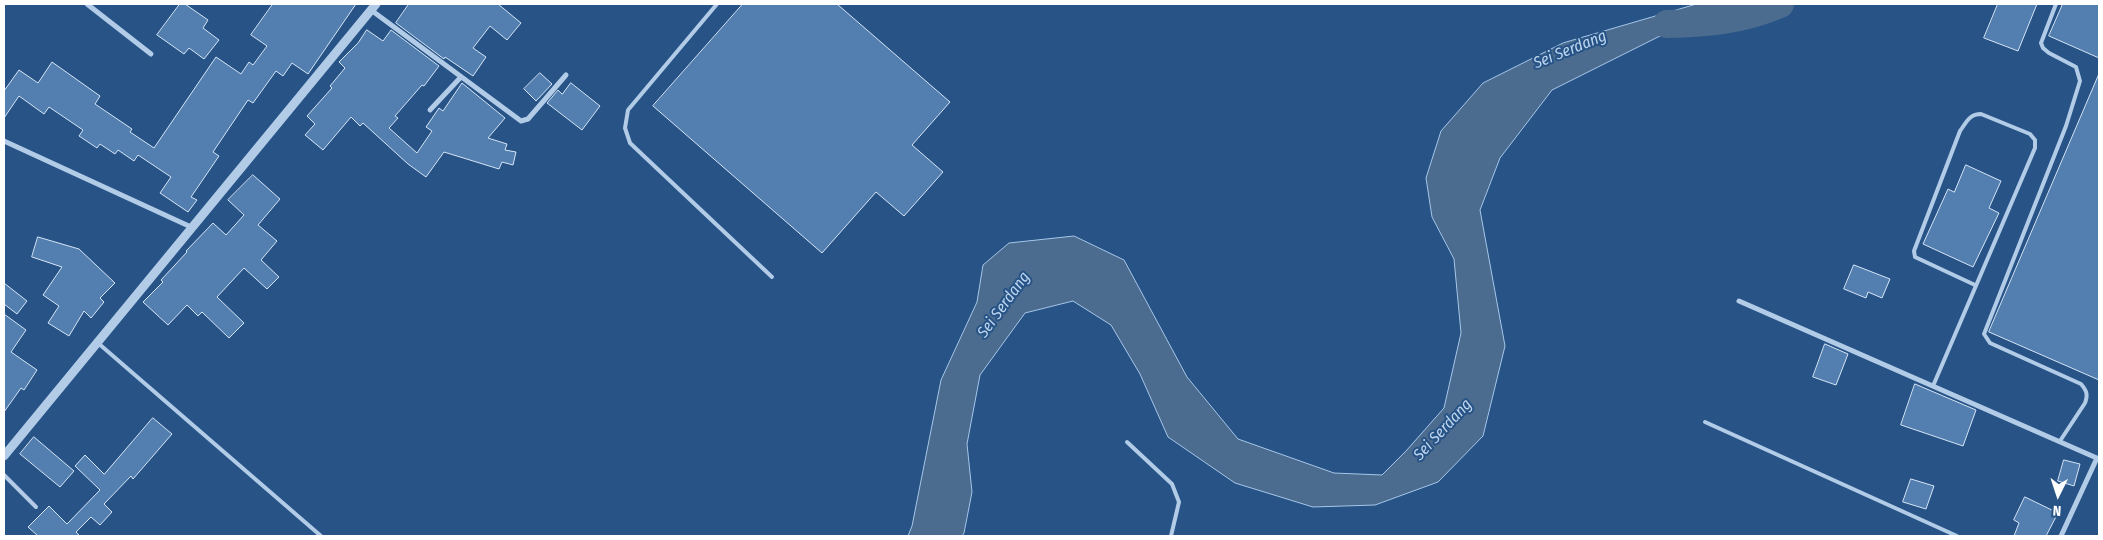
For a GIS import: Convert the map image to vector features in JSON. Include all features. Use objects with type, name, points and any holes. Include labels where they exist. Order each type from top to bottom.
[{"type":"street","points":[[86,4],[152,54]]},
{"type":"street","points":[[4,456],[373,7],[460,78],[514,117],[523,121],[543,103],[566,75]]},
{"type":"street","points":[[430,110],[460,78]]},
{"type":"street","points":[[4,141],[192,227]]},
{"type":"street","points":[[1739,300],[2098,458],[2061,536]]},
{"type":"lane","points":[[717,4],[628,110],[626,136],[630,143],[772,277]]},
{"type":"lane","points":[[2056,4],[2042,43],[2043,48],[2076,67],[2080,76],[2079,87],[2066,126],[1984,334],[1990,343],[2082,384],[2086,390],[2087,397],[2085,403],[2060,441]]},
{"type":"lane","points":[[1933,386],[2036,144],[2030,134],[1981,114],[1976,114],[1968,119],[1960,131],[1914,252],[1915,257],[1975,285]]},
{"type":"lane","points":[[98,343],[320,536]]},
{"type":"lane","points":[[1705,422],[1957,536]]},
{"type":"lane","points":[[1128,442],[1172,484],[1179,502],[1171,536]]},
{"type":"lane","points":[[4,475],[36,507]]},
{"type":"water","points":[[1697,4],[1777,4],[1664,34],[1552,90],[1500,158],[1480,210],[1505,346],[1483,436],[1438,482],[1375,505],[1313,507],[1235,483],[1168,437],[1140,374],[1111,325],[1073,301],[1025,313],[980,375],[967,444],[972,492],[962,536],[908,536],[912,526],[941,380],[977,302],[983,265],[1009,243],[1074,236],[1124,260],[1187,377],[1238,439],[1334,473],[1382,475],[1444,408],[1461,333],[1454,259],[1432,217],[1426,178],[1441,131],[1483,83],[1563,43]]},
{"type":"building","points":[[180,4],[185,4],[208,20],[203,28],[219,40],[204,59],[189,48],[184,54],[157,35]]},
{"type":"building","points":[[273,4],[356,4],[308,74],[292,63],[283,76],[276,71],[253,103],[248,100],[213,152],[219,156],[191,197],[197,200],[188,212],[160,193],[171,177],[138,155],[134,161],[118,150],[115,154],[100,144],[97,148],[79,136],[83,130],[49,107],[44,114],[19,96],[4,118],[4,91],[19,70],[38,83],[52,62],[100,96],[95,104],[132,129],[130,132],[154,148],[216,57],[241,74],[249,62],[253,65],[267,46],[251,35]]},
{"type":"building","points":[[409,4],[498,4],[521,23],[507,40],[490,26],[473,48],[486,57],[473,76],[445,57],[444,59],[396,23]]},
{"type":"building","points":[[743,4],[837,4],[950,102],[912,145],[943,172],[904,216],[876,192],[822,253],[653,106]]},
{"type":"building","points":[[1998,4],[2037,4],[2018,51],[1984,38]]},
{"type":"building","points":[[2063,4],[2099,4],[2099,58],[2049,36]]},
{"type":"building","points":[[367,30],[383,41],[391,30],[439,66],[424,86],[422,85],[395,116],[398,118],[389,128],[417,153],[432,131],[426,127],[439,108],[443,111],[462,83],[505,118],[488,138],[507,144],[505,150],[516,152],[513,165],[502,162],[499,169],[444,152],[426,177],[408,164],[363,123],[360,126],[351,117],[323,150],[305,135],[315,124],[307,116],[332,88],[330,86],[345,68],[339,62],[358,43]]},
{"type":"building","points":[[540,73],[552,84],[536,101],[524,89]]},
{"type":"building","points":[[2099,74],[2099,380],[1989,332]]},
{"type":"building","points":[[571,83],[600,106],[582,130],[547,103],[558,90],[562,94]]},
{"type":"building","points":[[1966,165],[2001,181],[1989,208],[1999,213],[1973,267],[1923,244],[1948,189],[1954,192]]},
{"type":"building","points":[[253,175],[280,199],[258,225],[277,241],[261,260],[279,277],[267,289],[244,268],[217,297],[244,323],[229,338],[202,312],[198,316],[187,305],[168,325],[143,302],[163,282],[161,280],[213,223],[226,235],[244,215],[228,200]]},
{"type":"building","points":[[38,237],[79,249],[115,283],[100,298],[104,302],[91,318],[84,311],[69,336],[48,323],[59,306],[43,295],[62,267],[32,257]]},
{"type":"building","points":[[1854,265],[1890,279],[1882,298],[1868,292],[1866,298],[1844,289]]},
{"type":"building","points":[[4,283],[27,301],[17,314],[4,304]]},
{"type":"building","points":[[4,314],[26,330],[11,352],[37,370],[24,390],[21,388],[4,412]]},
{"type":"building","points":[[1825,344],[1848,354],[1836,385],[1813,377]]},
{"type":"building","points":[[1915,384],[1976,410],[1963,446],[1901,425]]},
{"type":"building","points":[[153,418],[172,434],[133,479],[131,476],[104,504],[112,512],[100,525],[91,517],[76,532],[80,536],[38,536],[28,527],[49,506],[67,524],[100,490],[75,466],[85,455],[104,474]]},
{"type":"building","points":[[34,437],[74,471],[60,487],[20,454]]},
{"type":"building","points":[[2064,460],[2080,464],[2074,486],[2058,481]]},
{"type":"building","points":[[1911,479],[1934,486],[1926,509],[1903,502]]},
{"type":"building","points":[[2025,497],[2058,513],[2046,536],[2014,536],[2019,523],[2014,520]]},
{"type":"waterway","name":"Sei Serdang","points":[[1667,24],[1725,20],[1753,14],[1780,4]]}]
